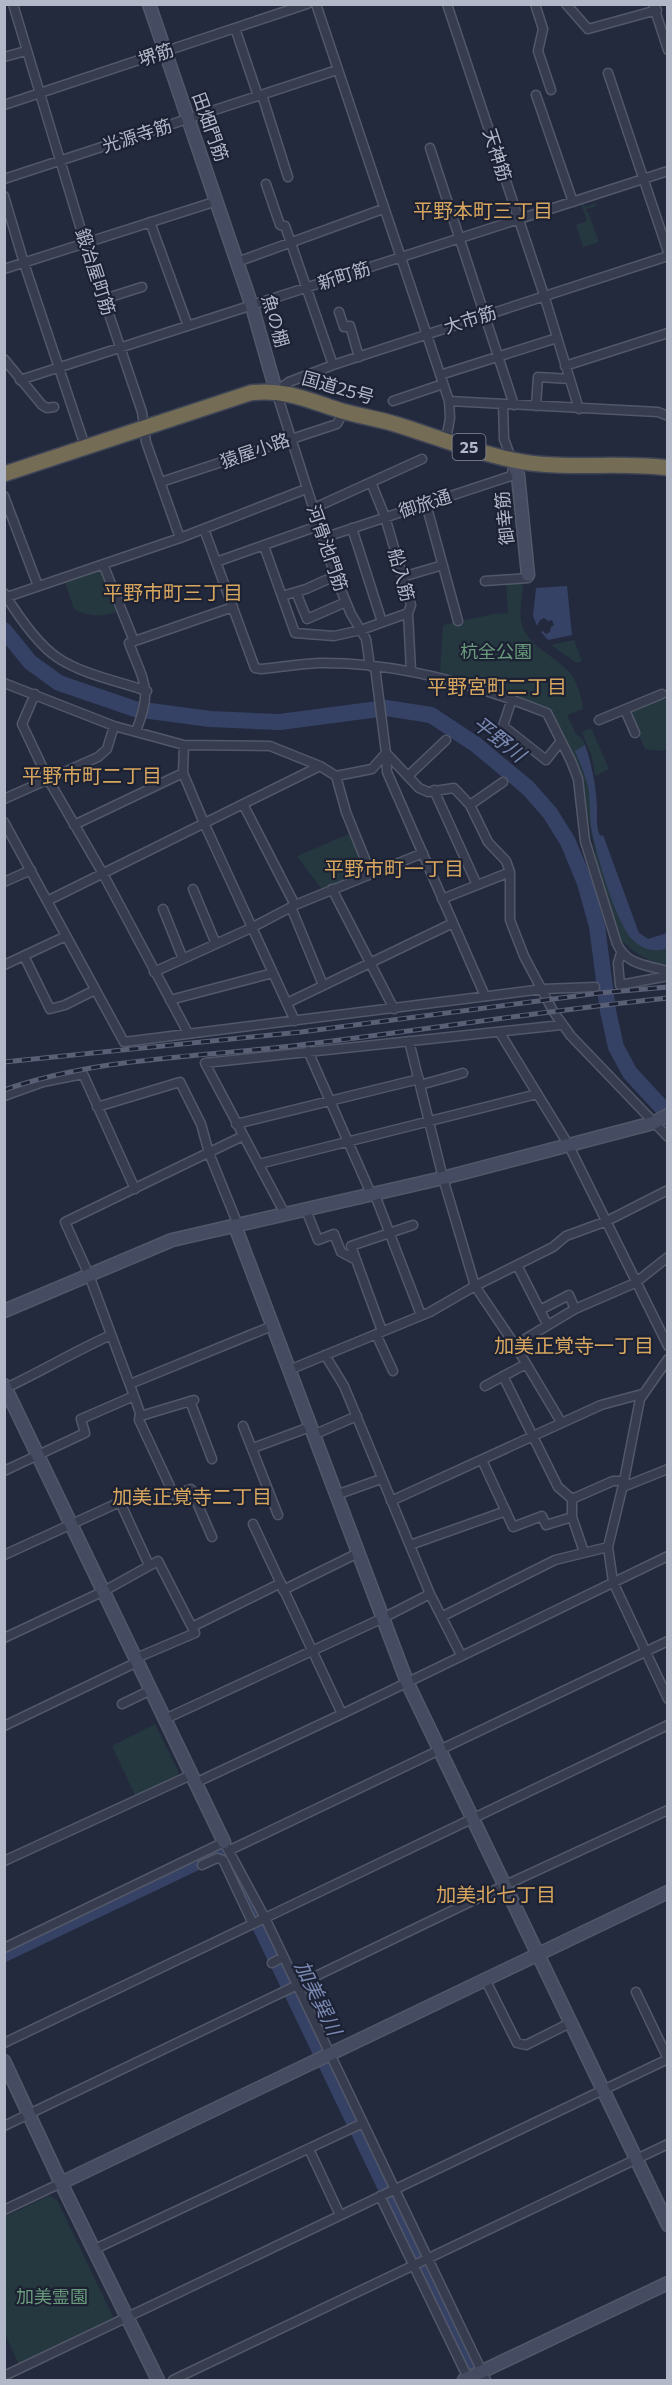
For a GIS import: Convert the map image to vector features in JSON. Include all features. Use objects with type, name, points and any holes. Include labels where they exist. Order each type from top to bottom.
[{"type":"highway","name":"国道25号","points":[[4,474],[144,426],[250,393],[276,391],[512,460],[584,465],[645,465],[668,468]]},
{"type":"street","name":"田畑門筋","points":[[149,4],[237,262]]},
{"type":"street","name":"堺筋","points":[[4,105],[307,4]]},
{"type":"street","points":[[316,4],[449,401],[450,418],[446,440]]},
{"type":"street","name":"天神筋","points":[[447,4],[544,295],[579,409]]},
{"type":"street","points":[[536,4],[543,29],[538,51],[551,90]]},
{"type":"street","points":[[566,4],[588,29],[655,8],[668,50]]},
{"type":"street","name":"鍛冶屋町筋","points":[[15,5],[26,51],[85,243],[142,412],[146,442],[180,538]]},
{"type":"street","points":[[235,28],[288,177]]},
{"type":"street","points":[[4,57],[26,51]]},
{"type":"street","name":"光源寺筋","points":[[4,179],[337,70]]},
{"type":"street","points":[[608,73],[668,254]]},
{"type":"street","points":[[536,95],[573,202]]},
{"type":"street","points":[[430,148],[514,405]]},
{"type":"street","name":"新町筋","points":[[20,380],[668,171]]},
{"type":"street","points":[[266,184],[280,225],[285,226],[308,288],[333,365]]},
{"type":"street","points":[[4,196],[24,263],[86,446]]},
{"type":"street","points":[[4,269],[217,201]]},
{"type":"street","points":[[237,262],[383,209]]},
{"type":"street","points":[[150,222],[188,326]]},
{"type":"street","name":"大市筋","points":[[276,391],[289,382],[333,365],[668,254]]},
{"type":"street","name":"魚の棚","points":[[237,262],[276,391]]},
{"type":"street","points":[[104,299],[142,286]]},
{"type":"street","points":[[339,312],[344,327],[350,326],[359,357]]},
{"type":"street","points":[[565,366],[668,333]]},
{"type":"street","points":[[393,401],[498,357],[557,338]]},
{"type":"street","points":[[4,359],[42,405],[47,408],[54,406]]},
{"type":"street","points":[[536,406],[538,377],[570,379]]},
{"type":"street","name":"河骨池門筋","points":[[276,391],[335,576],[366,639],[383,724],[387,772],[484,996]]},
{"type":"street","points":[[449,401],[658,412],[668,416]]},
{"type":"street","points":[[502,404],[504,439],[512,460]]},
{"type":"street","name":"猿屋小路","points":[[161,482],[337,424],[344,411]]},
{"type":"street","points":[[312,509],[422,459]]},
{"type":"street","name":"御旅通","points":[[322,538],[511,476],[514,469],[512,460]]},
{"type":"street","name":"御幸筋","points":[[512,460],[518,475],[528,576]]},
{"type":"street","name":"船入筋","points":[[371,482],[385,517],[411,605],[408,613],[411,670]]},
{"type":"street","points":[[147,691],[77,668],[57,658],[45,648],[5,595],[180,538],[306,489]]},
{"type":"street","points":[[4,496],[38,586]]},
{"type":"street","points":[[426,504],[458,621]]},
{"type":"street","points":[[216,562],[318,526]]},
{"type":"street","points":[[352,528],[382,622]]},
{"type":"street","points":[[204,529],[255,668],[320,663],[411,670],[474,686],[547,713],[578,779],[585,841],[621,953],[628,960],[668,974]]},
{"type":"street","points":[[264,546],[295,633],[334,636],[361,630],[408,613]]},
{"type":"street","points":[[103,564],[134,641]]},
{"type":"street","points":[[402,577],[443,565]]},
{"type":"street","points":[[282,596],[335,576]]},
{"type":"street","points":[[485,581],[528,576]]},
{"type":"street","points":[[296,592],[307,619],[346,602]]},
{"type":"street","points":[[137,729],[146,702],[147,691],[129,643],[233,607]]},
{"type":"street","points":[[4,683],[114,726],[137,729],[184,745],[270,746],[320,766],[336,776],[346,812],[371,874]]},
{"type":"street","points":[[35,694],[22,724],[48,779],[102,872],[188,1034]]},
{"type":"street","points":[[599,720],[662,694]]},
{"type":"street","points":[[512,699],[503,726],[546,760],[561,741]]},
{"type":"street","points":[[624,710],[635,733]]},
{"type":"street","points":[[4,800],[98,757],[107,749],[114,726]]},
{"type":"street","points":[[408,776],[447,740]]},
{"type":"street","points":[[184,745],[183,773],[251,928],[296,1021]]},
{"type":"street","points":[[336,776],[372,769],[386,753],[419,788],[428,792],[454,788],[470,805],[488,842],[506,861],[510,872],[510,920],[524,956],[561,1025],[659,1119],[668,1137]]},
{"type":"street","points":[[47,901],[320,766]]},
{"type":"street","points":[[74,825],[183,773]]},
{"type":"street","points":[[470,805],[503,782]]},
{"type":"street","points":[[434,790],[477,885]]},
{"type":"street","points":[[243,804],[293,906],[323,985]]},
{"type":"street","points":[[4,822],[124,1042],[394,1010],[543,989],[595,987]]},
{"type":"street","points":[[154,972],[251,928],[293,906],[423,853]]},
{"type":"street","points":[[4,882],[31,870]]},
{"type":"street","points":[[442,899],[510,872]]},
{"type":"street","points":[[193,889],[216,944]]},
{"type":"street","points":[[332,889],[394,1010]]},
{"type":"street","points":[[163,909],[183,959]]},
{"type":"street","points":[[287,1003],[453,923]]},
{"type":"street","points":[[4,965],[66,936]]},
{"type":"street","points":[[621,953],[618,963],[620,985],[668,974]]},
{"type":"street","points":[[24,956],[50,1009],[65,1005],[95,990]]},
{"type":"street","points":[[170,1000],[273,973]]},
{"type":"street","points":[[285,1214],[204,1063],[561,1025]]},
{"type":"street","points":[[500,1033],[568,1144],[607,1221],[635,1284],[668,1346]]},
{"type":"street","points":[[409,1041],[443,1179],[475,1286],[515,1345],[561,1422]]},
{"type":"street","points":[[308,1051],[347,1143],[390,1234],[421,1315]]},
{"type":"street","points":[[236,1124],[463,1073]]},
{"type":"street","points":[[4,1096],[43,1082],[82,1074],[135,1189]]},
{"type":"street","points":[[98,1107],[180,1082],[201,1124],[209,1153],[272,1326],[406,1682],[668,2224]]},
{"type":"street","points":[[259,1164],[537,1094]]},
{"type":"street","points":[[4,1311],[172,1240],[443,1179],[659,1119]]},
{"type":"street","points":[[212,1537],[190,1489],[174,1495],[139,1420],[140,1413],[130,1384],[89,1275],[65,1222],[243,1136]]},
{"type":"street","points":[[289,1370],[421,1315],[553,1247],[566,1236],[607,1221],[668,1190]]},
{"type":"street","points":[[306,1210],[318,1240],[334,1234],[341,1252],[356,1260]]},
{"type":"street","points":[[393,1371],[351,1246],[413,1225]]},
{"type":"street","points":[[515,1345],[575,1309],[635,1284],[668,1257]]},
{"type":"street","points":[[517,1265],[547,1324]]},
{"type":"street","points":[[540,1310],[569,1295],[575,1309]]},
{"type":"street","points":[[130,1384],[272,1326]]},
{"type":"street","points":[[111,1335],[79,1349],[49,1368],[5,1386],[227,1846],[230,1863],[258,1921],[325,2055],[363,2123],[429,2259],[474,2377]]},
{"type":"street","points":[[325,1355],[344,1386],[430,1594],[461,1654]]},
{"type":"street","points":[[668,1359],[642,1394],[608,1547],[613,1582],[668,1699]]},
{"type":"street","points":[[485,1386],[526,1364]]},
{"type":"street","points":[[503,1376],[558,1486],[572,1498],[573,1517],[584,1552]]},
{"type":"street","points":[[390,1501],[601,1405],[642,1394]]},
{"type":"street","points":[[4,1471],[85,1433],[81,1419],[134,1396]]},
{"type":"street","points":[[140,1413],[144,1415],[192,1400],[212,1459]]},
{"type":"street","points":[[253,1448],[357,1416]]},
{"type":"street","points":[[243,1426],[278,1515]]},
{"type":"street","points":[[482,1460],[513,1527],[542,1515],[546,1525],[573,1517]]},
{"type":"street","points":[[572,1498],[613,1481],[623,1484],[668,1469]]},
{"type":"street","points":[[336,1495],[381,1479]]},
{"type":"street","points":[[4,1555],[120,1502],[149,1565]]},
{"type":"street","points":[[410,1545],[506,1511]]},
{"type":"street","points":[[253,1524],[342,1714]]},
{"type":"street","points":[[442,1616],[555,1560],[608,1547]]},
{"type":"street","points":[[192,1627],[358,1553]]},
{"type":"street","points":[[4,1861],[342,1714],[461,1654],[668,1556]]},
{"type":"street","points":[[4,1638],[104,1591],[158,1561],[195,1633],[141,1656],[4,1726]]},
{"type":"street","points":[[165,1719],[430,1594]]},
{"type":"street","points":[[4,1948],[440,1750],[668,1641]]},
{"type":"street","points":[[122,1704],[151,1690]]},
{"type":"street","points":[[4,2043],[668,1725]]},
{"type":"street","points":[[4,2126],[668,1809]]},
{"type":"street","points":[[202,1865],[217,1858],[230,1863]]},
{"type":"street","points":[[237,1877],[258,1921]]},
{"type":"street","points":[[4,2210],[668,1892]]},
{"type":"street","points":[[488,1985],[517,2043],[526,2045],[570,2024]]},
{"type":"street","points":[[4,2376],[668,2059],[636,1992]]},
{"type":"street","points":[[4,2061],[158,2380]]},
{"type":"street","points":[[95,2249],[363,2123]]},
{"type":"street","points":[[173,2380],[668,2144]]},
{"type":"street","points":[[309,2149],[340,2215]]},
{"type":"street","points":[[381,2195],[415,2266],[474,2377]]},
{"type":"street","points":[[474,2377],[668,2283]]},
{"type":"green space","points":[[596,203],[596,206],[586,209],[588,214],[596,211],[589,215],[599,242],[583,247],[576,225],[587,221],[581,204],[585,207]]},
{"type":"green space","points":[[95,571],[101,573],[116,612],[95,615],[74,609],[65,582]]},
{"type":"green space","name":"杭全公園","points":[[506,583],[523,583],[520,614],[526,633],[537,646],[571,674],[577,686],[583,709],[567,715],[576,734],[582,738],[592,769],[594,821],[639,933],[648,939],[667,944],[667,965],[654,962],[622,941],[598,868],[576,763],[548,709],[521,697],[440,674],[443,625],[508,613]]},
{"type":"green space","points":[[574,640],[582,661],[577,663],[551,645]]},
{"type":"green space","points":[[667,695],[667,749],[662,751],[645,749],[628,710]]},
{"type":"green space","points":[[591,728],[609,769],[595,776],[592,757],[582,732]]},
{"type":"green space","points":[[349,834],[363,867],[361,872],[323,891],[297,856]]},
{"type":"green space","points":[[155,1724],[179,1773],[135,1795],[112,1746]]},
{"type":"green space","name":"加美霊園","points":[[49,2196],[57,2200],[113,2317],[112,2320],[19,2365],[5,2333],[4,2217]]},
{"type":"water","points":[[567,586],[572,635],[548,640],[541,632],[546,634],[550,632],[554,625],[552,620],[548,621],[544,618],[537,626],[533,616],[536,588]]},
{"type":"water","points":[[585,745],[595,784],[600,836],[603,835],[639,933],[648,939],[667,933],[667,948],[662,950],[642,947],[634,941],[618,916],[602,872],[592,832],[588,786],[575,751]]},
{"type":"waterway","name":"平野川","points":[[4,630],[30,662],[59,683],[135,709],[210,719],[280,722],[386,708],[431,715],[475,744],[528,788],[550,813],[568,842],[585,883],[597,926],[608,1011],[616,1047],[630,1073],[668,1114]]},
{"type":"waterway","name":"加美巽川","points":[[4,1954],[218,1852],[226,1855],[478,2380]]},
{"type":"railway","points":[[4,1062],[301,1032],[599,993],[668,987]]},
{"type":"railway","points":[[4,1090],[74,1071],[146,1060],[292,1046],[668,998]]},
{"type":"district","name":"平野本町三丁目","points":[[483,211]]},
{"type":"district","name":"平野市町三丁目","points":[[173,593]]},
{"type":"district","name":"平野宮町二丁目","points":[[497,687]]},
{"type":"district","name":"平野市町二丁目","points":[[92,776]]},
{"type":"district","name":"平野市町一丁目","points":[[394,869]]},
{"type":"district","name":"加美正覚寺一丁目","points":[[574,1346]]},
{"type":"district","name":"加美正覚寺二丁目","points":[[192,1497]]},
{"type":"district","name":"加美北七丁目","points":[[496,1895]]}]
